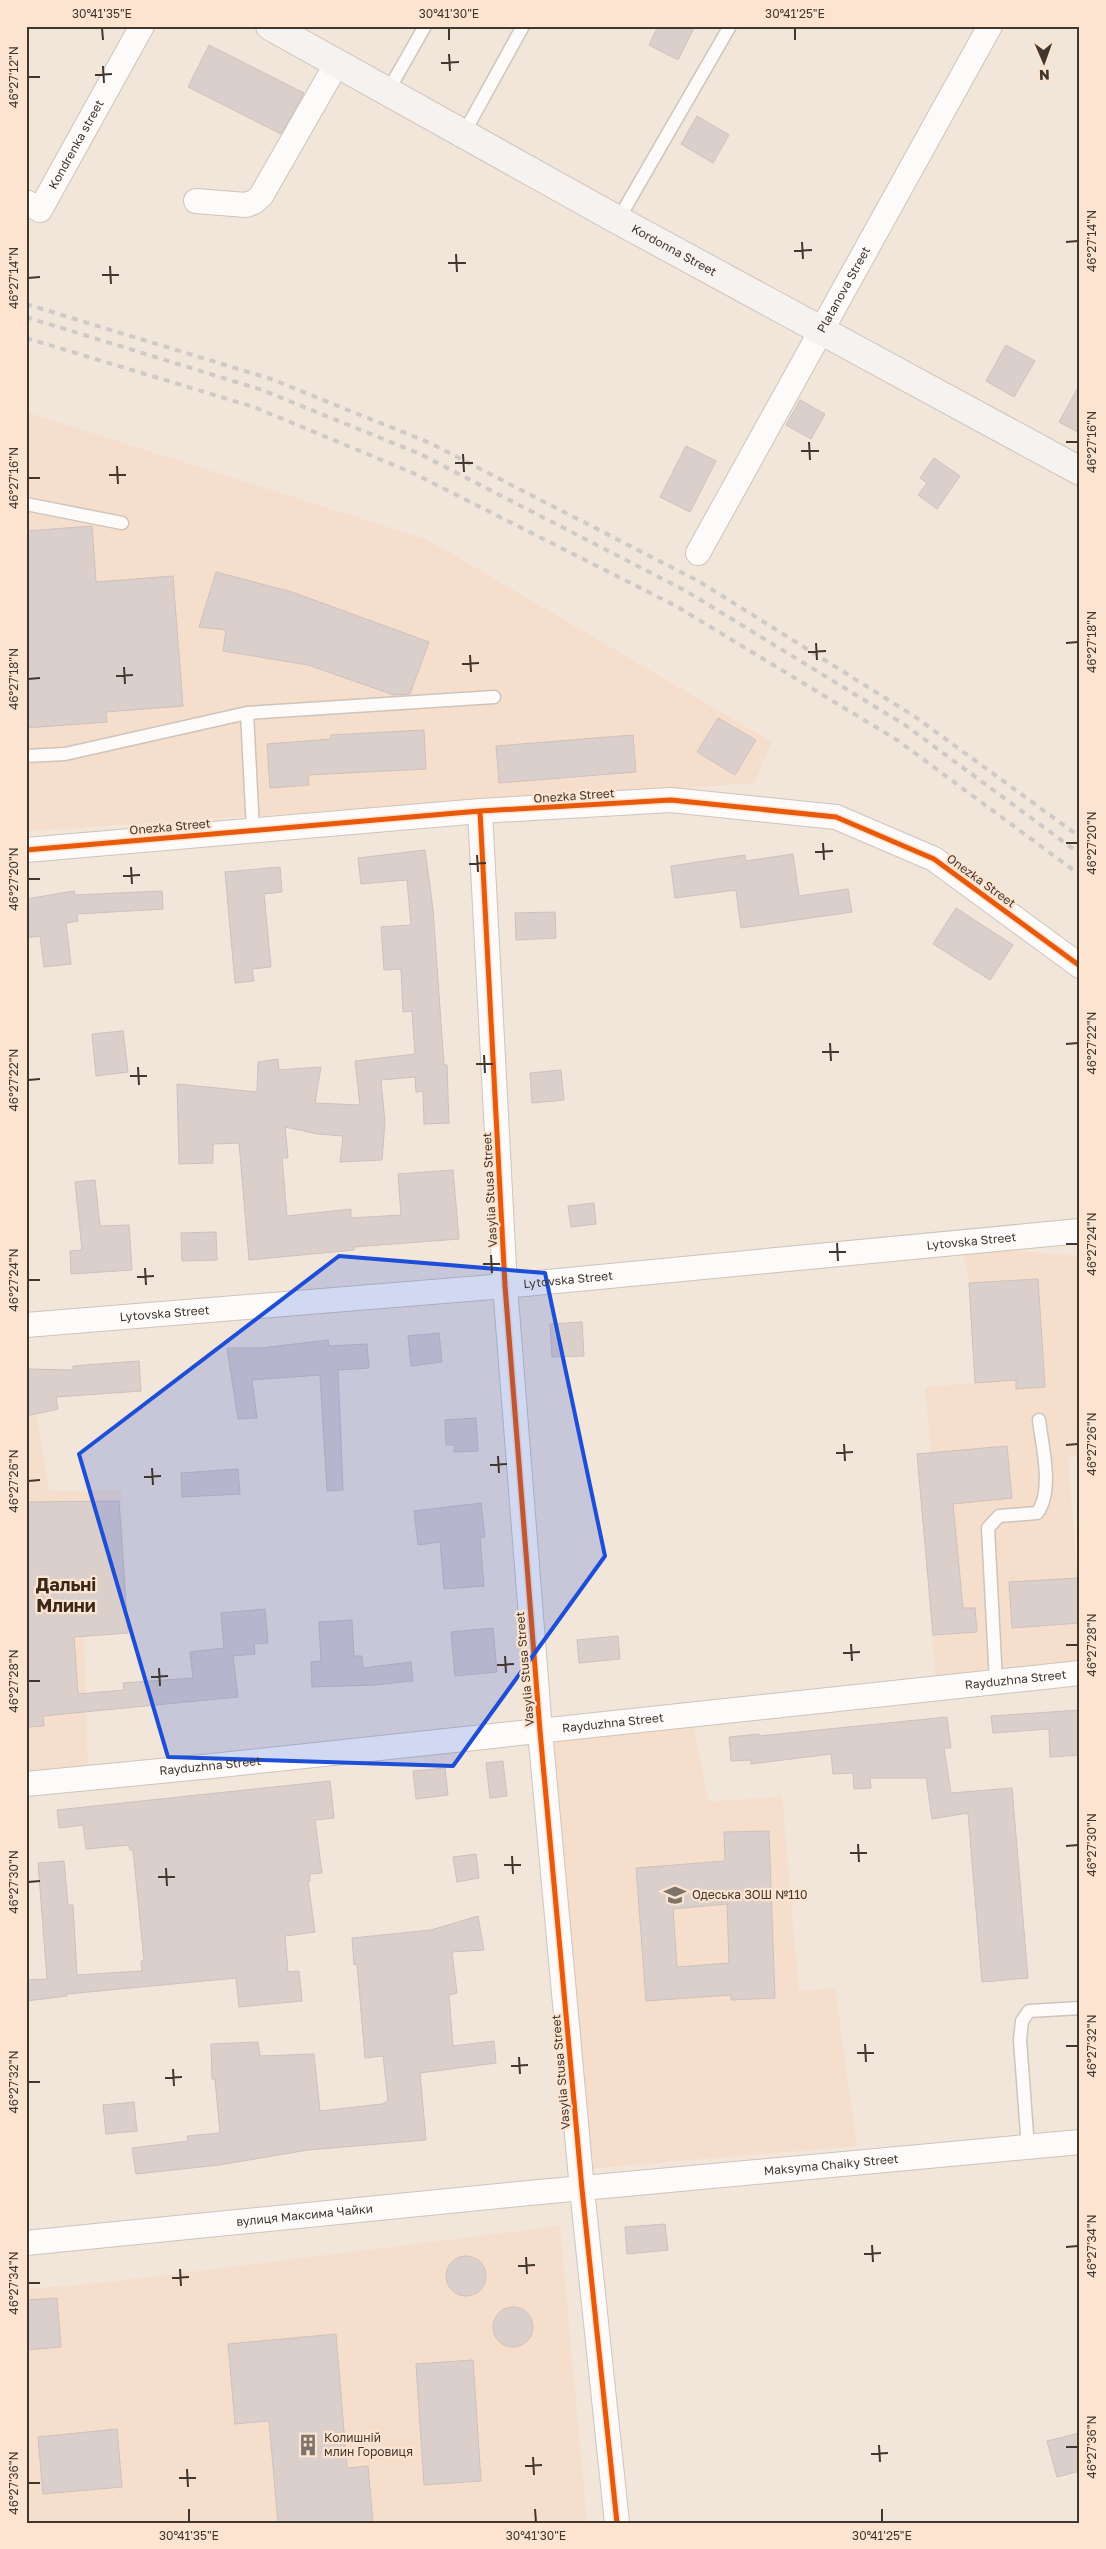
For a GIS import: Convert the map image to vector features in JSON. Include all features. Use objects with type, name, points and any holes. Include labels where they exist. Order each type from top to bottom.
[{"type":"main road","name":"Kordonna Street","points":[[270,26],[618,220],[1080,471]]},
{"type":"street","name":"Kondrenka street","points":[[33,206],[142,26]]},
{"type":"street","name":"Platanova Street","points":[[698,553],[990,26]]},
{"type":"street","points":[[196,200],[246,204],[254,202],[261,196],[337,63]]},
{"type":"street","name":"Onezka Street","points":[[26,850],[480,811],[671,800],[836,817],[934,859],[1080,966]]},
{"type":"street","name":"Vasylia Stusa Street","points":[[480,811],[505,1286],[540,1731],[582,2189],[617,2523]]},
{"type":"street","name":"Lytovska Street","points":[[26,1325],[505,1286],[1080,1231]]},
{"type":"street","name":"Rayduzhna Street","points":[[26,1784],[1080,1673]]},
{"type":"street","name":"Maksyma Chaiky Street","points":[[582,2189],[1080,2142]]},
{"type":"street","name":"вулиця Максима Чайки","points":[[26,2243],[582,2189]]},
{"type":"lane","points":[[388,91],[425,26]]},
{"type":"lane","points":[[464,133],[524,26]]},
{"type":"lane","points":[[618,220],[730,26]]},
{"type":"lane","points":[[26,504],[122,522]]},
{"type":"lane","points":[[26,756],[64,754],[247,713],[494,697]]},
{"type":"lane","points":[[247,713],[253,830]]},
{"type":"lane","points":[[996,1682],[988,1528],[999,1516],[1037,1513],[1043,1505],[1046,1488],[1039,1420]]},
{"type":"lane","points":[[1028,2148],[1020,2040],[1022,2021],[1029,2011],[1080,2008]]},
{"type":"highlighted area","points":[[339,1256],[545,1273],[605,1556],[453,1766],[168,1757],[79,1454]]},
{"type":"shaded area","points":[[26,412],[428,540],[772,742],[754,783],[26,831]]},
{"type":"shaded area","points":[[962,1247],[1080,1256],[1080,1455],[1068,1457],[1080,1613],[1080,1672],[936,1684],[917,1454],[931,1452],[925,1387],[975,1383],[969,1283]]},
{"type":"shaded area","points":[[26,1349],[49,1491],[121,1490],[128,1633],[84,1637],[88,1775],[26,1780]]},
{"type":"shaded area","name":"Одеська ЗОШ №110","points":[[692,1720],[709,1802],[782,1796],[799,1991],[835,1988],[857,2146],[585,2169],[546,1735]]},
{"type":"shaded area","points":[[560,2226],[587,2523],[26,2523],[26,2289],[101,2283]]},
{"type":"building","points":[[658,26],[695,26],[678,60],[649,45]]},
{"type":"building","points":[[209,45],[304,93],[281,134],[188,87]]},
{"type":"building","points":[[697,116],[729,135],[713,163],[681,144]]},
{"type":"building","points":[[1006,345],[1035,361],[1014,397],[986,381]]},
{"type":"building","points":[[1080,384],[1080,433],[1059,422]]},
{"type":"building","points":[[800,400],[825,414],[811,439],[786,425]]},
{"type":"building","points":[[686,446],[716,461],[690,512],[660,497]]},
{"type":"building","points":[[934,458],[960,476],[937,509],[918,495],[927,483],[920,478]]},
{"type":"building","points":[[92,526],[96,582],[173,576],[183,706],[106,712],[107,722],[26,728],[26,531]]},
{"type":"building","points":[[216,572],[292,592],[429,642],[410,694],[394,695],[308,665],[223,651],[226,630],[199,627]]},
{"type":"building","points":[[718,718],[756,740],[735,775],[697,752]]},
{"type":"building","points":[[424,730],[426,769],[308,775],[309,785],[270,788],[267,744],[331,739],[331,735]]},
{"type":"building","points":[[633,735],[636,772],[499,783],[496,746]]},
{"type":"building","points":[[425,850],[433,909],[444,1065],[447,1065],[449,1123],[424,1124],[423,1091],[416,1092],[415,1077],[381,1080],[385,1122],[382,1160],[340,1162],[343,1136],[318,1134],[285,1127],[288,1158],[282,1158],[287,1216],[351,1209],[351,1218],[401,1215],[398,1174],[453,1170],[459,1239],[354,1247],[354,1250],[249,1260],[239,1143],[213,1144],[213,1163],[179,1164],[177,1084],[257,1092],[258,1062],[278,1059],[279,1070],[321,1067],[315,1103],[360,1105],[355,1061],[415,1054],[412,1011],[403,1012],[401,969],[384,970],[381,927],[411,925],[407,880],[361,884],[358,858]]},
{"type":"building","points":[[793,854],[799,896],[848,889],[852,912],[741,928],[736,890],[675,898],[671,866],[745,855],[746,861]]},
{"type":"building","points":[[280,867],[282,892],[264,894],[271,967],[252,969],[254,981],[235,983],[225,872]]},
{"type":"building","points":[[74,891],[75,895],[162,891],[163,909],[77,914],[78,921],[66,923],[71,964],[44,967],[40,936],[26,938],[26,899]]},
{"type":"building","points":[[956,908],[1013,945],[990,980],[933,944]]},
{"type":"building","points":[[555,912],[556,938],[516,940],[515,913]]},
{"type":"building","points":[[123,1031],[128,1072],[96,1076],[92,1034]]},
{"type":"building","points":[[561,1070],[564,1100],[532,1103],[530,1073]]},
{"type":"building","points":[[95,1180],[100,1226],[129,1225],[132,1270],[71,1274],[70,1251],[82,1250],[75,1182]]},
{"type":"building","points":[[594,1203],[596,1224],[571,1227],[568,1206]]},
{"type":"building","points":[[216,1232],[217,1260],[182,1261],[181,1233]]},
{"type":"building","points":[[1038,1279],[1045,1387],[1016,1389],[1016,1380],[975,1383],[969,1283]]},
{"type":"building","points":[[582,1322],[584,1356],[552,1357],[550,1324]]},
{"type":"building","points":[[439,1333],[442,1362],[411,1366],[408,1336]]},
{"type":"building","points":[[328,1340],[329,1346],[367,1344],[369,1368],[338,1370],[343,1490],[327,1491],[320,1375],[252,1380],[257,1418],[238,1419],[227,1348],[261,1348]]},
{"type":"building","points":[[139,1361],[141,1391],[56,1397],[58,1409],[26,1416],[26,1369],[73,1370],[73,1366]]},
{"type":"building","points":[[476,1418],[478,1451],[454,1452],[454,1445],[446,1445],[445,1420]]},
{"type":"building","points":[[1007,1446],[1012,1498],[953,1504],[963,1608],[975,1608],[977,1632],[933,1635],[917,1454]]},
{"type":"building","points":[[238,1469],[240,1494],[182,1497],[181,1473]]},
{"type":"building","points":[[119,1501],[128,1633],[74,1637],[78,1694],[124,1690],[123,1683],[193,1678],[190,1652],[224,1648],[221,1613],[265,1609],[268,1643],[254,1644],[255,1654],[233,1656],[238,1697],[43,1716],[44,1726],[26,1727],[26,1502]]},
{"type":"building","points":[[481,1503],[485,1537],[480,1537],[484,1586],[444,1589],[440,1542],[418,1545],[414,1511]]},
{"type":"building","points":[[1078,1578],[1080,1623],[1012,1628],[1009,1582]]},
{"type":"building","points":[[352,1620],[354,1656],[362,1656],[363,1668],[411,1662],[413,1681],[374,1685],[312,1687],[311,1662],[321,1661],[319,1622]]},
{"type":"building","points":[[493,1628],[497,1672],[455,1676],[451,1632]]},
{"type":"building","points":[[618,1636],[620,1659],[579,1663],[577,1640]]},
{"type":"building","points":[[1080,1710],[1080,1755],[1050,1757],[1049,1729],[993,1733],[991,1716]]},
{"type":"building","points":[[947,1717],[951,1748],[944,1748],[951,1793],[1012,1788],[1028,1978],[982,1982],[968,1813],[932,1819],[926,1778],[870,1778],[871,1788],[854,1789],[853,1773],[833,1774],[831,1754],[751,1764],[751,1760],[731,1761],[729,1737],[759,1734],[759,1736]]},
{"type":"building","points":[[503,1761],[507,1796],[490,1798],[486,1763]]},
{"type":"building","points":[[445,1768],[448,1795],[416,1799],[413,1771]]},
{"type":"building","points":[[330,1781],[334,1818],[315,1820],[322,1873],[310,1874],[310,1881],[308,1881],[315,1932],[285,1936],[288,1972],[299,1971],[302,2001],[239,2007],[236,1978],[67,1994],[67,1996],[26,2001],[26,1980],[47,1979],[38,1863],[64,1861],[68,1905],[73,1905],[77,1975],[142,1971],[141,1961],[144,1961],[133,1850],[130,1850],[129,1845],[86,1849],[83,1825],[59,1828],[57,1810]]},
{"type":"building","points":[[769,1831],[775,1998],[731,2000],[731,1995],[646,2001],[636,1868],[725,1861],[724,1832]],"holes":[[[727,1904],[729,1963],[677,1967],[673,1909]]]},
{"type":"building","points":[[476,1854],[479,1878],[457,1882],[453,1857]]},
{"type":"building","points":[[478,1916],[484,1950],[452,1952],[457,1993],[449,1995],[453,2046],[494,2041],[496,2063],[420,2073],[426,2140],[308,2150],[219,2165],[136,2174],[132,2148],[188,2141],[187,2136],[220,2133],[215,2079],[212,2079],[211,2044],[258,2042],[260,2056],[314,2054],[320,2111],[382,2104],[388,2101],[383,2056],[365,2058],[357,1964],[354,1965],[352,1938],[431,1930]]},
{"type":"building","points":[[134,2102],[137,2131],[106,2134],[103,2105]]},
{"type":"building","points":[[665,2224],[668,2250],[627,2254],[625,2227]]},
{"type":"building","points":[[462,2256],[470,2256],[477,2259],[483,2265],[486,2276],[483,2287],[477,2293],[470,2296],[462,2296],[455,2293],[449,2287],[446,2280],[446,2272],[449,2265],[455,2259]]},
{"type":"building","points":[[57,2298],[61,2347],[26,2350],[26,2300]]},
{"type":"building","points":[[509,2307],[517,2307],[524,2310],[530,2316],[533,2327],[530,2338],[524,2344],[517,2347],[509,2347],[502,2344],[496,2338],[493,2331],[493,2323],[496,2316],[502,2310]]},
{"type":"building","name":"Колишній млин Горовиця","points":[[336,2334],[347,2468],[368,2466],[373,2523],[278,2523],[269,2421],[235,2424],[228,2344]]},
{"type":"building","points":[[473,2360],[481,2481],[424,2485],[416,2364]]},
{"type":"building","points":[[117,2429],[122,2487],[43,2494],[38,2437]]},
{"type":"building","points":[[1080,2433],[1080,2471],[1057,2477],[1047,2441]]},
{"type":"railway","points":[[26,304],[271,379],[430,443],[700,582],[914,716],[1080,837]]},
{"type":"railway","points":[[26,317],[262,390],[420,454],[686,591],[905,725],[1080,854]]},
{"type":"railway","points":[[26,338],[254,407],[413,473],[676,606],[897,740],[1080,875]]},
{"type":"cycle path","points":[[26,850],[480,811],[671,800],[836,817],[934,859],[1080,966]]},
{"type":"cycle path","points":[[480,811],[505,1286],[540,1731],[582,2189],[617,2523]]},
{"type":"place","name":"Одеська ЗОШ №110","points":[[675,1895]]},
{"type":"place","name":"Колишній млин Горовиця","points":[[308,2445]]},
{"type":"district","name":"Дальні Млини","points":[[66,1595]]}]
